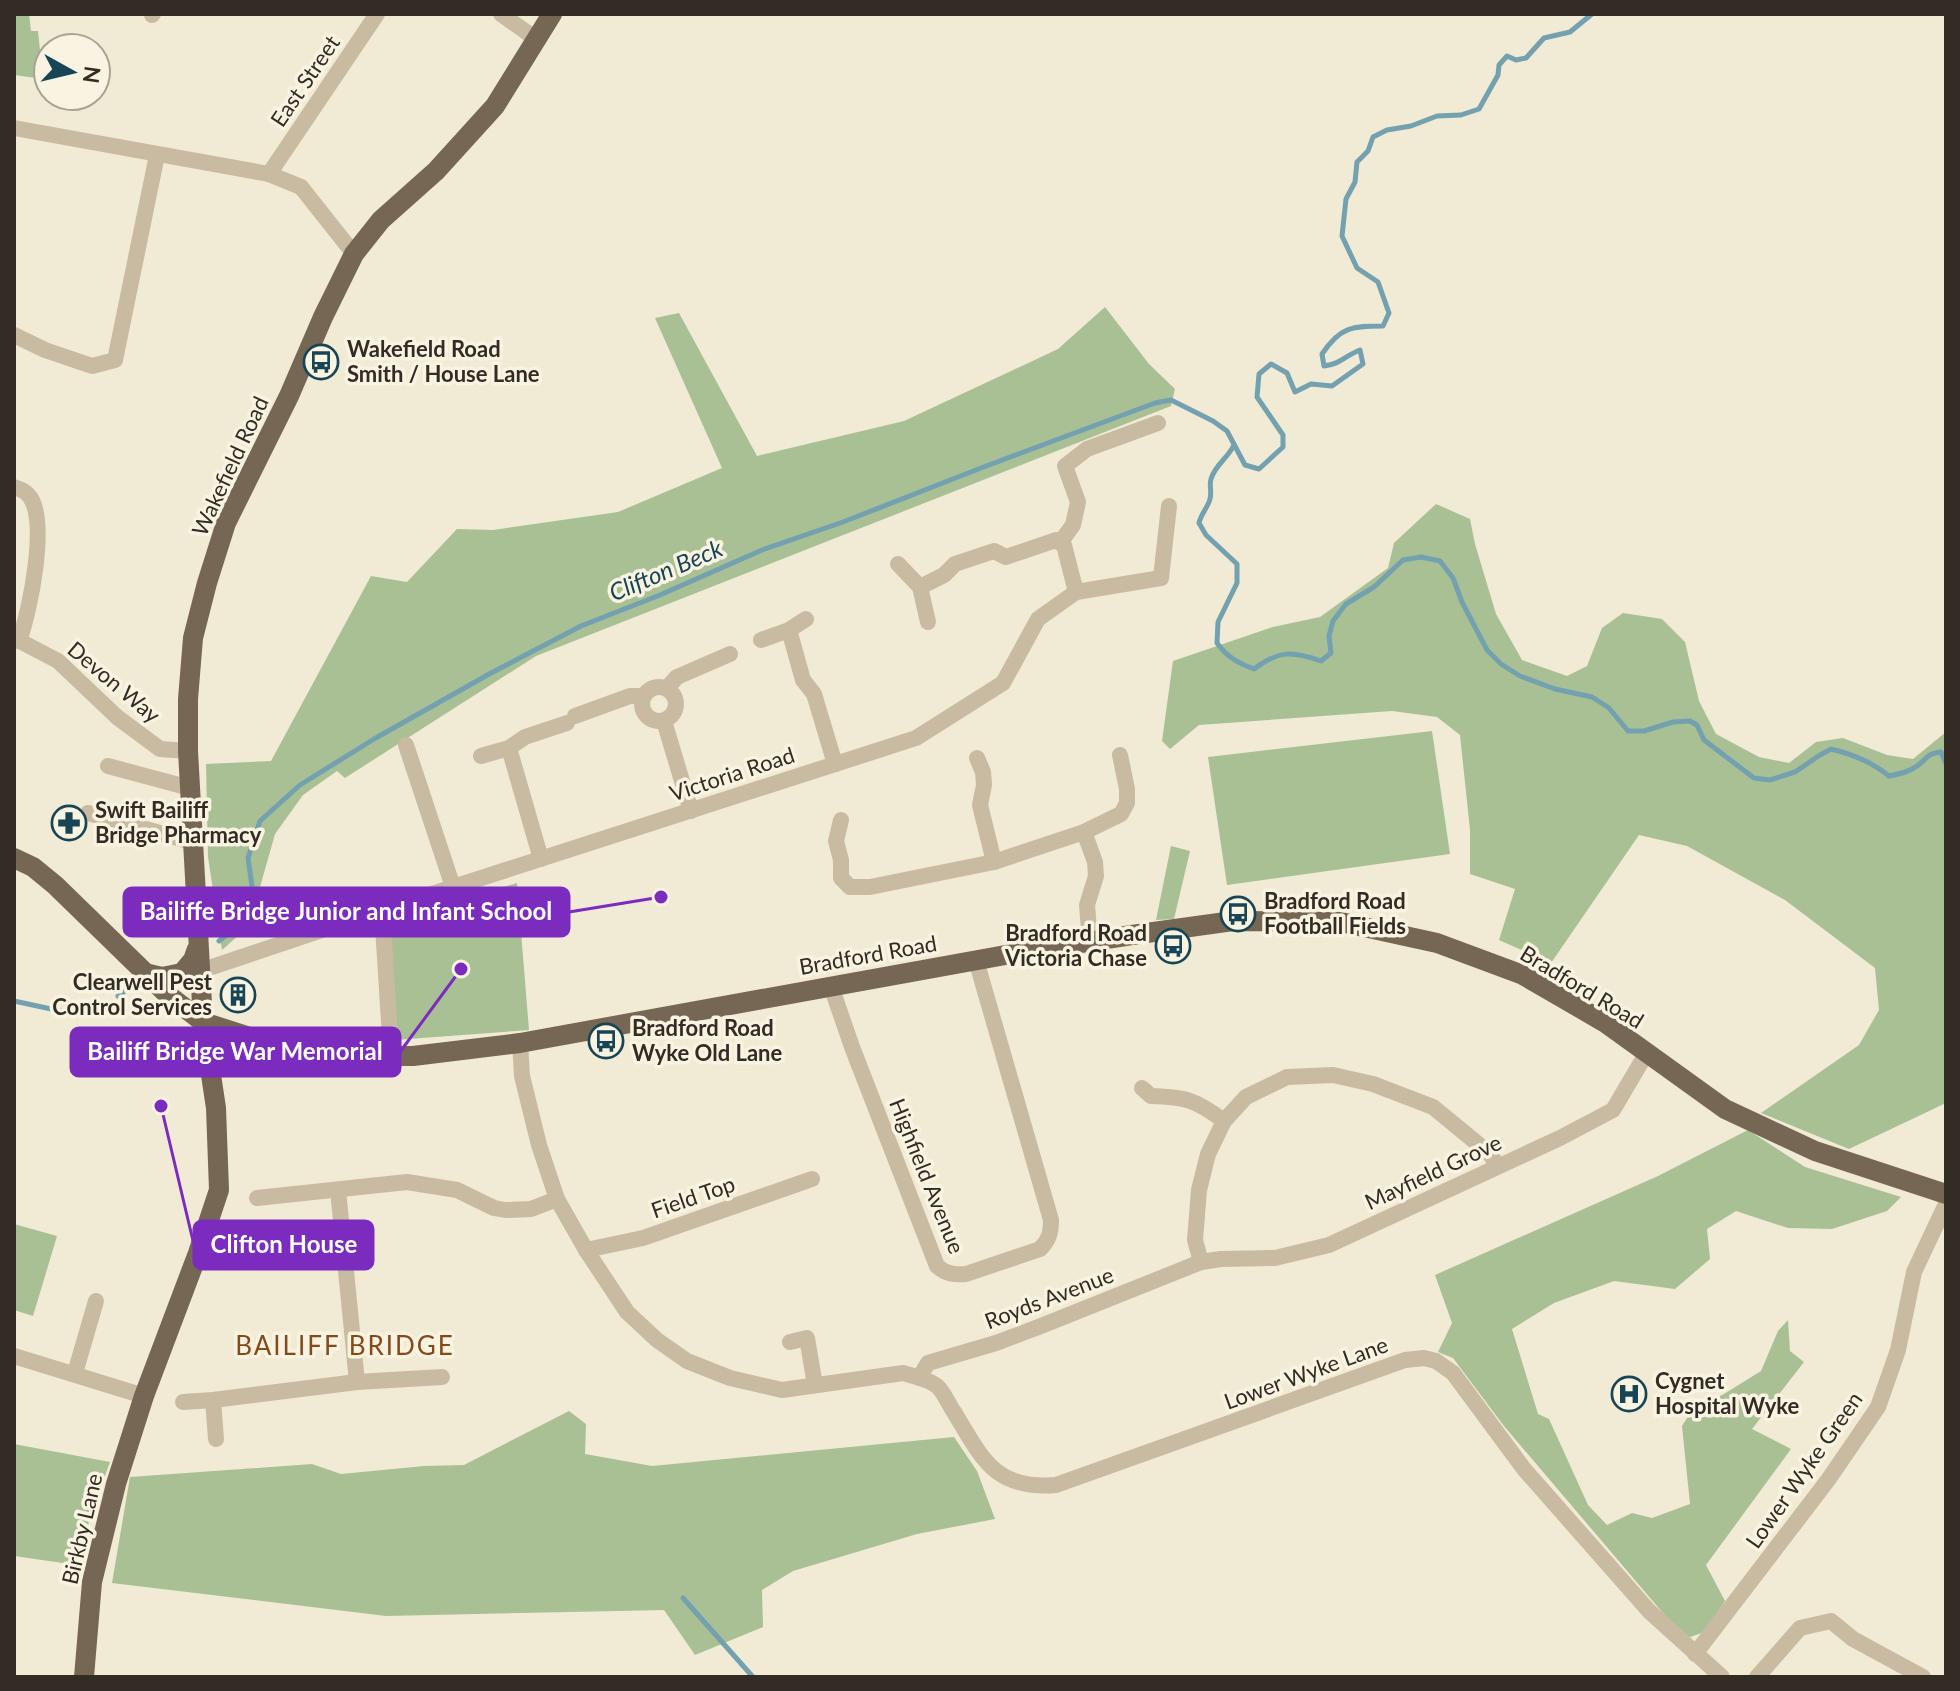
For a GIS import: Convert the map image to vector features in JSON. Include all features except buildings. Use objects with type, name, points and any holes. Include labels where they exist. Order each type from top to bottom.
[{"type":"main road","name":"Wakefield Road","points":[[203,1022],[192,842],[188,699],[193,638],[226,523],[283,410],[354,254],[381,220],[436,171],[495,106],[552,14]]},
{"type":"main road","name":"Bradford Road","points":[[14,858],[33,867],[55,885],[168,995],[203,1022],[272,1044],[361,1056],[413,1056],[520,1043],[976,960],[1233,921],[1341,922],[1437,943],[1523,975],[1604,1022],[1725,1109],[1815,1151],[1946,1194]]},
{"type":"main road","points":[[145,973],[161,977],[182,973],[193,960],[198,946]]},
{"type":"main road","name":"Birkby Lane","points":[[84,1677],[92,1582],[116,1484],[144,1396],[219,1190],[216,1108],[203,1022]]},
{"type":"street","name":"East Street","points":[[269,174],[377,14]]},
{"type":"street","points":[[501,14],[536,39]]},
{"type":"street","points":[[14,128],[269,174],[301,187],[354,254]]},
{"type":"street","points":[[14,335],[45,350],[92,366],[115,360],[157,155]]},
{"type":"street","points":[[1060,543],[1073,525],[1078,502],[1065,466],[1087,449],[1158,423]]},
{"type":"street","points":[[14,487],[32,499],[37,519],[33,590],[17,639]]},
{"type":"street","name":"Victoria Road","points":[[200,971],[916,738],[1003,683],[1038,619],[1076,592],[1161,578],[1169,506]]},
{"type":"street","points":[[920,587],[944,575],[955,564],[994,551],[1006,557],[1056,540],[1064,545],[1076,592]]},
{"type":"street","points":[[898,564],[920,587],[928,622]]},
{"type":"street","points":[[761,640],[789,630],[806,619]]},
{"type":"street","points":[[789,630],[803,680],[814,694],[835,764]]},
{"type":"street","name":"Devon Way","points":[[17,639],[58,661],[117,717],[160,749],[188,751]]},
{"type":"street","points":[[667,688],[677,677],[730,654]]},
{"type":"street","points":[[656,687],[667,688],[674,695],[676,706],[673,715],[664,721],[648,717],[642,707],[644,696],[656,687]]},
{"type":"street","points":[[481,756],[509,748],[525,737],[630,696],[644,696]]},
{"type":"street","points":[[664,721],[691,811]]},
{"type":"street","points":[[406,745],[453,887]]},
{"type":"street","points":[[509,748],[541,859]]},
{"type":"street","points":[[841,820],[836,841],[841,860],[841,878],[850,887],[870,887],[994,862],[1084,832],[1121,814],[1127,803],[1127,789],[1120,755]]},
{"type":"street","points":[[977,758],[984,785],[980,805],[994,862]]},
{"type":"street","points":[[108,766],[190,788]]},
{"type":"street","points":[[88,813],[192,842]]},
{"type":"street","points":[[1084,832],[1095,862],[1096,876],[1087,905],[1090,941]]},
{"type":"street","points":[[382,910],[391,1054]]},
{"type":"street","name":"Highfield Avenue","points":[[831,986],[933,1258],[944,1272],[966,1274],[1040,1249],[1051,1232],[1051,1220],[976,960]]},
{"type":"street","points":[[520,1043],[522,1076],[539,1145],[557,1199],[627,1312],[657,1340],[687,1361],[730,1378],[782,1390],[903,1373],[919,1378]]},
{"type":"street","name":"Mayfield Grove","points":[[1201,1262],[1275,1258],[1329,1245],[1560,1138],[1613,1110],[1646,1054]]},
{"type":"street","points":[[1201,1262],[1195,1240],[1199,1190],[1208,1154],[1224,1121],[1246,1097],[1287,1077],[1333,1075],[1373,1084],[1433,1107],[1489,1153],[1498,1166]]},
{"type":"street","points":[[1142,1088],[1151,1096],[1181,1097],[1207,1108],[1224,1121]]},
{"type":"street","name":"Field Top","points":[[586,1250],[643,1238],[812,1179]]},
{"type":"street","points":[[257,1198],[407,1182],[457,1190],[505,1210],[531,1209],[557,1199]]},
{"type":"street","points":[[338,1190],[357,1382]]},
{"type":"street","name":"Lower Wyke Green","points":[[1695,1654],[1828,1480],[1878,1407],[1898,1350],[1914,1272],[1946,1204]]},
{"type":"street","name":"Royds Avenue","points":[[919,1378],[928,1363],[996,1343],[1201,1262]]},
{"type":"street","points":[[75,1373],[96,1301]]},
{"type":"street","points":[[806,1338],[815,1385]]},
{"type":"street","points":[[14,1356],[144,1396]]},
{"type":"street","name":"Lower Wyke Lane","points":[[919,1378],[938,1387],[984,1461],[1001,1475],[1037,1487],[1056,1485],[1405,1360],[1424,1358],[1436,1361],[1453,1373],[1524,1469],[1649,1611],[1722,1677]]},
{"type":"street","points":[[183,1402],[357,1382],[442,1377]]},
{"type":"street","points":[[213,1400],[216,1439]]},
{"type":"street","points":[[1757,1677],[1800,1628],[1831,1621],[1853,1639],[1923,1677]]},
{"type":"green space","points":[[14,14],[29,14],[31,31],[38,32],[32,32],[32,77],[14,75]]},
{"type":"green space","points":[[1105,307],[1149,364],[1175,389],[1171,406],[536,656],[345,778],[337,771],[303,795],[275,834],[249,926],[222,950],[208,857],[206,764],[271,761],[371,576],[407,582],[457,529],[493,530],[618,512],[722,468],[655,318],[679,313],[757,456],[904,421],[1058,349]]},
{"type":"green space","points":[[1436,504],[1470,519],[1496,614],[1522,660],[1567,676],[1587,666],[1602,628],[1623,613],[1662,619],[1685,642],[1699,701],[1716,734],[1759,757],[1789,763],[1816,742],[1843,738],[1887,755],[1913,759],[1946,732],[1946,1103],[1849,1149],[1761,1113],[1859,1045],[1879,1010],[1875,968],[1785,900],[1687,846],[1639,835],[1551,963],[1499,940],[1515,889],[1470,874],[1470,830],[1460,735],[1437,717],[1392,711],[1199,725],[1170,749],[1162,741],[1173,661],[1273,627],[1320,617],[1388,568],[1394,543]]},
{"type":"green space","points":[[1432,731],[1450,854],[1227,885],[1208,757]]},
{"type":"green space","points":[[1171,846],[1190,851],[1174,919],[1156,920]]},
{"type":"green space","points":[[517,883],[529,1030],[395,1040],[390,921]]},
{"type":"green space","points":[[1748,1130],[1805,1167],[1901,1197],[1887,1211],[1832,1229],[1788,1228],[1736,1211],[1707,1229],[1710,1259],[1675,1289],[1614,1281],[1554,1303],[1512,1329],[1538,1414],[1549,1419],[1588,1505],[1607,1525],[1632,1513],[1652,1518],[1690,1504],[1682,1426],[1692,1410],[1761,1371],[1778,1331],[1788,1320],[1790,1351],[1804,1362],[1752,1429],[1791,1449],[1706,1565],[1725,1601],[1704,1632],[1685,1639],[1504,1426],[1453,1358],[1438,1352],[1452,1323],[1435,1275],[1658,1176]]},
{"type":"green space","points":[[14,1224],[57,1236],[33,1316],[14,1310]]},
{"type":"green space","points":[[569,1411],[586,1424],[585,1454],[652,1466],[954,1437],[977,1471],[995,1519],[917,1534],[793,1571],[762,1590],[763,1627],[695,1655],[664,1610],[386,1616],[112,1583],[130,1477],[312,1464],[341,1474],[464,1465]]},
{"type":"green space","points":[[14,1444],[110,1462],[89,1519],[84,1566],[14,1556]]},
{"type":"waterway","name":"Clifton Beck","points":[[219,941],[246,918],[253,893],[248,858],[260,821],[300,785],[374,739],[581,626],[762,550],[1155,403],[1171,400],[1213,421],[1227,431],[1245,465],[1259,469],[1283,447],[1283,435],[1257,397],[1259,374],[1271,364],[1287,373],[1295,392],[1311,384],[1332,386],[1363,364],[1360,350],[1324,366],[1322,354],[1329,345],[1348,330],[1383,326],[1389,313],[1378,282],[1357,268],[1342,236],[1346,199],[1355,182],[1357,162],[1368,151],[1373,137],[1437,116],[1461,115],[1479,109],[1498,75],[1499,65],[1507,56],[1516,60],[1526,58],[1544,38],[1570,32],[1592,14]]},
{"type":"waterway","points":[[1234,445],[1213,474],[1210,499],[1199,523],[1206,535],[1237,564],[1237,583],[1218,622],[1217,643],[1229,656],[1254,669],[1271,658],[1286,654],[1321,661],[1331,653],[1329,636],[1333,621],[1346,604],[1374,587],[1403,560],[1421,557],[1440,561],[1453,578],[1487,650],[1501,664],[1520,676],[1555,689],[1592,697],[1609,708],[1628,731],[1644,731],[1673,722],[1690,721],[1697,725],[1704,740],[1754,778],[1770,780],[1795,772],[1831,749],[1862,759],[1889,776],[1911,770],[1936,753],[1941,752],[1946,764]]},
{"type":"waterway","name":"Clifton Beck","points":[[118,996],[131,987]]},
{"type":"waterway","name":"Clifton Beck","points":[[14,1001],[79,1015],[93,1012],[107,1003]]},
{"type":"waterway","points":[[683,1598],[753,1677]]},
{"type":"place","name":"Wakefield Road Smith / House Lane","points":[[321,362]]},
{"type":"place","name":"Swift Bailiff Bridge Pharmacy","points":[[69,823]]},
{"type":"place","name":"Bailiffe Bridge Junior and Infant School","points":[[661,897]]},
{"type":"place","name":"Bradford Road Football Fields","points":[[1238,914]]},
{"type":"place","name":"Bradford Road Victoria Chase","points":[[1173,946]]},
{"type":"place","name":"Bailiff Bridge War Memorial","points":[[461,969]]},
{"type":"place","name":"Clearwell Pest Control Services","points":[[238,995]]},
{"type":"place","name":"Bradford Road Wyke Old Lane","points":[[606,1041]]},
{"type":"place","name":"Clifton House","points":[[161,1106]]},
{"type":"place","name":"Cygnet Hospital Wyke","points":[[1629,1394]]},
{"type":"district","name":"BAILIFF BRIDGE","points":[[345,1346]]}]
